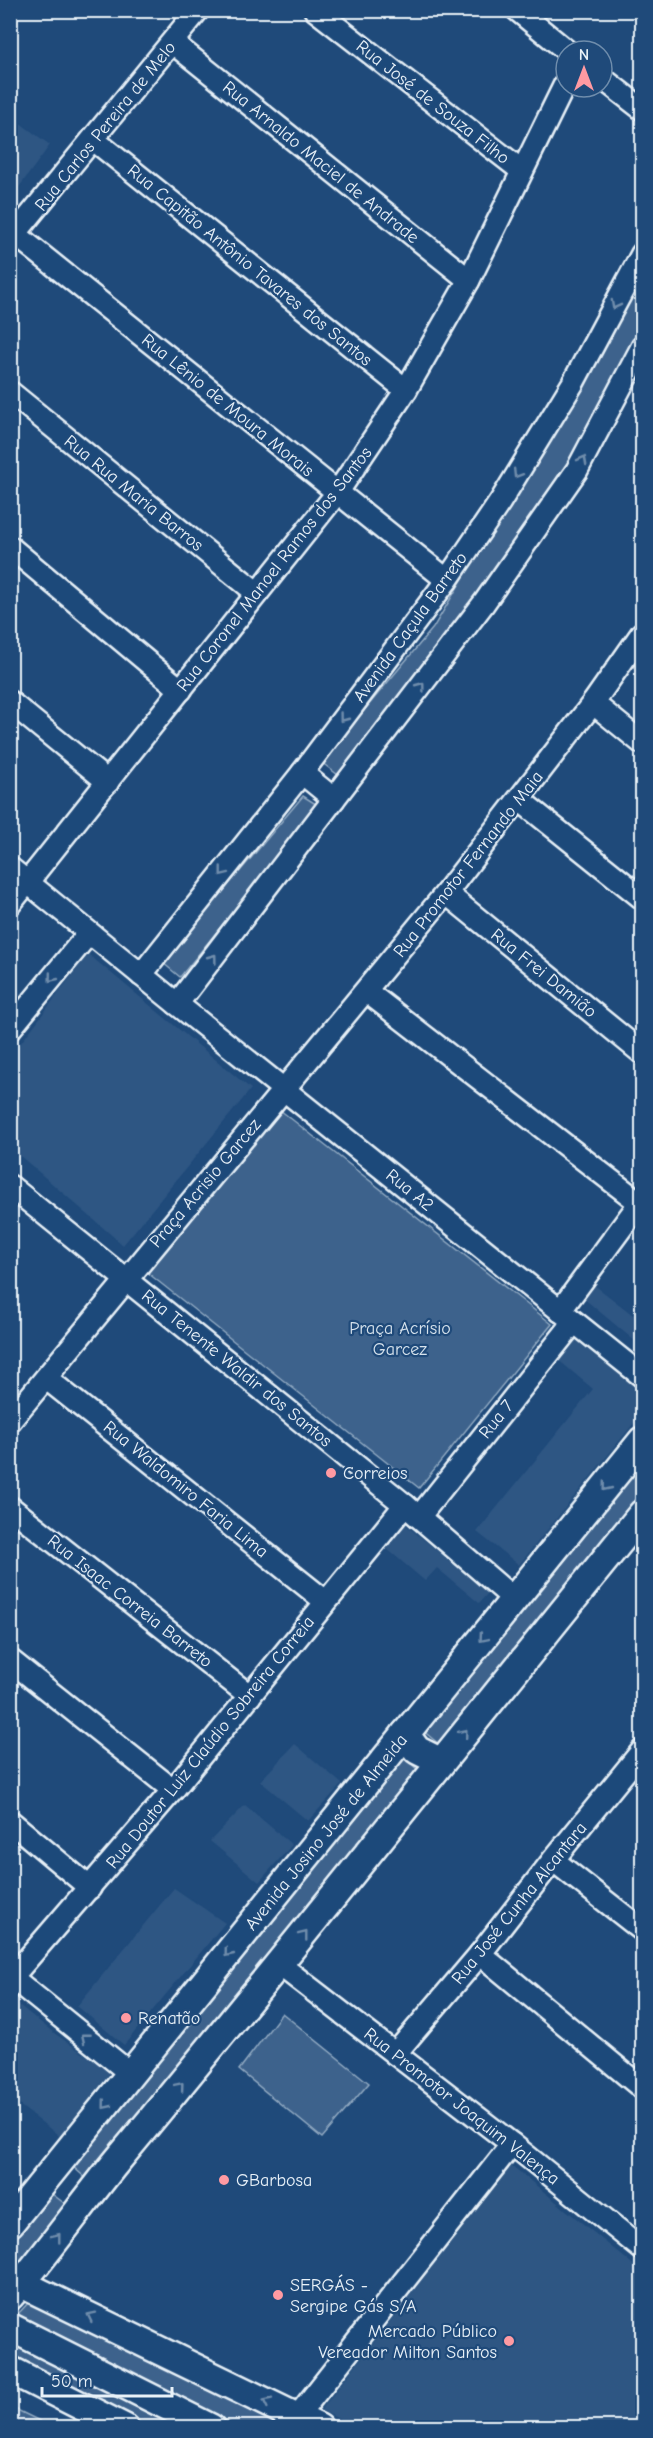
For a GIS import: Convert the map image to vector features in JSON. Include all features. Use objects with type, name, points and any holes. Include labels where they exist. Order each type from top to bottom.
[{"type":"main road","name":"Avenida Josino José de Almeida","points":[[10,2223],[642,1441]]},
{"type":"main road","points":[[308,2422],[14,2286],[280,1965],[642,1514]]},
{"type":"main road","points":[[405,1734],[417,1750],[441,1762]]},
{"type":"main road","points":[[55,2168],[91,2192]]},
{"type":"main road","points":[[10,2327],[211,2427]]},
{"type":"main road","points":[[10,2370],[125,2427]]},
{"type":"street","name":"Rua Carlos Pereira de Melo","points":[[12,235],[94,140],[198,10]]},
{"type":"street","name":"Rua José de Souza Filho","points":[[315,10],[522,171]]},
{"type":"street","points":[[517,10],[554,40]]},
{"type":"street","name":"Rua Arnaldo Maciel de Andrade","points":[[173,43],[469,280]]},
{"type":"street","points":[[614,87],[642,109]]},
{"type":"street","name":"Rua Coronel Manoel Ramos dos Santos","points":[[10,904],[337,493],[406,390],[469,280],[558,99]]},
{"type":"street","name":"Rua Capitão Antônio Tavares dos Santos","points":[[94,140],[406,390]]},
{"type":"street","name":"Rua Lênio de Moura Morais","points":[[12,235],[447,580]]},
{"type":"street","name":"Avenida Caçula Barreto","points":[[141,975],[302,773],[447,580],[500,502],[573,383],[642,254]]},
{"type":"street","points":[[177,1004],[484,603],[578,470],[642,347]]},
{"type":"street","name":"Rua Rua Maria Barros","points":[[10,392],[257,593]]},
{"type":"street","points":[[10,547],[181,690]]},
{"type":"street","name":"Rua Promotor Fernando Maia","points":[[284,1089],[520,800],[593,704],[642,633]]},
{"type":"street","points":[[10,702],[108,782]]},
{"type":"street","points":[[593,704],[642,743]]},
{"type":"street","points":[[302,773],[334,799]]},
{"type":"street","points":[[520,800],[642,898]]},
{"type":"street","name":"Rua A2","points":[[10,868],[642,1376]]},
{"type":"street","name":"Rua Frei Damião","points":[[446,893],[642,1053]]},
{"type":"street","points":[[10,1029],[89,933]]},
{"type":"street","points":[[366,991],[641,1202]]},
{"type":"street","name":"Praça Acrisio Garcez","points":[[10,1421],[284,1089]]},
{"type":"street","name":"Rua Tenente Waldir dos Santos","points":[[10,1186],[412,1511],[515,1600]]},
{"type":"street","name":"Rua 7","points":[[412,1511],[567,1316],[641,1202]]},
{"type":"street","name":"Rua Waldomiro Faria Lima","points":[[46,1378],[325,1601]]},
{"type":"street","name":"Rua Isaac Correia Barreto","points":[[10,1507],[250,1696]]},
{"type":"street","name":"Rua Doutor Luiz Claúdio Sobreira Correia","points":[[11,1977],[173,1790],[325,1601],[412,1511]]},
{"type":"street","points":[[10,1660],[173,1790]]},
{"type":"street","name":"Rua José Cunha Alcantara","points":[[395,2054],[480,1954],[553,1860],[638,1764]]},
{"type":"street","points":[[10,1821],[90,1888]]},
{"type":"street","points":[[553,1860],[642,1930]]},
{"type":"street","points":[[480,1954],[642,2088]]},
{"type":"street","name":"Rua Promotor Joaquim Valença","points":[[280,1965],[512,2144],[642,2249]]},
{"type":"street","points":[[11,1977],[131,2074]]},
{"type":"street","points":[[308,2422],[512,2144]]},
{"type":"shaded area","points":[[20,123],[50,145],[11,198],[11,135]]},
{"type":"shaded area","points":[[88,954],[251,1089],[123,1245],[11,1148],[11,1056]]},
{"type":"shaded area","points":[[593,1284],[633,1315],[642,1306],[642,1347],[582,1297]]},
{"type":"shaded area","points":[[574,1336],[642,1391],[642,1413],[519,1565],[477,1532],[593,1389],[556,1358]]},
{"type":"shaded area","points":[[401,1521],[488,1593],[479,1603],[437,1568],[425,1581],[380,1543]]},
{"type":"shaded area","points":[[295,1744],[342,1784],[308,1821],[260,1781]]},
{"type":"shaded area","points":[[245,1805],[292,1845],[259,1882],[210,1841]]},
{"type":"shaded area","points":[[174,1888],[225,1923],[124,2045],[77,2006]]},
{"type":"shaded area","points":[[10,1998],[54,2033],[110,2072],[62,2138],[18,2104],[11,2113]]},
{"type":"shaded area","name":"Mercado Público Vereador Milton Santos","points":[[511,2165],[642,2272],[642,2427],[355,2427],[321,2410]]},
{"type":"green space","points":[[642,262],[642,325],[568,462],[457,622],[342,778],[321,762],[433,628],[550,434]]},
{"type":"green space","points":[[303,796],[319,806],[180,977],[163,963]]},
{"type":"green space","name":"Praça Acrísio Garcez","points":[[280,1110],[552,1324],[419,1488],[144,1270]]},
{"type":"green space","points":[[642,1457],[642,1502],[445,1749],[422,1730]]},
{"type":"green space","points":[[403,1756],[424,1776],[90,2182],[71,2165]]},
{"type":"green space","points":[[282,2013],[369,2083],[322,2138],[239,2070]]},
{"type":"green space","points":[[48,2191],[72,2209],[19,2270],[11,2264],[11,2244]]},
{"type":"green space","points":[[32,2299],[298,2427],[238,2427],[16,2316]]},
{"type":"green space","points":[[10,2337],[191,2427],[149,2427],[11,2359]]},
{"type":"green space","points":[[11,2407],[52,2427],[11,2427]]},
{"type":"place","name":"Correios","points":[[331,1473]]},
{"type":"place","name":"Renatão","points":[[126,2018]]},
{"type":"place","name":"GBarbosa","points":[[224,2180]]},
{"type":"place","name":"SERGÁS - Sergipe Gás S/A","points":[[278,2295]]},
{"type":"place","name":"Mercado Público Vereador Milton Santos","points":[[509,2341]]}]
